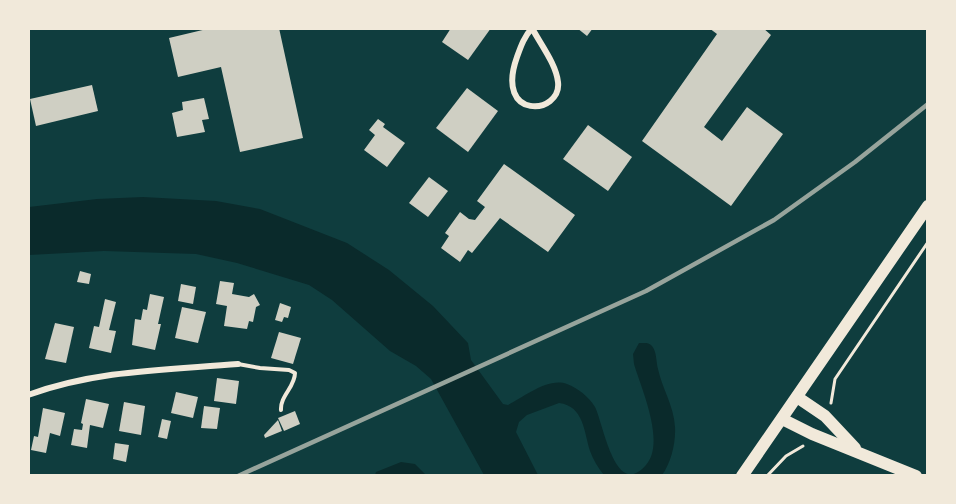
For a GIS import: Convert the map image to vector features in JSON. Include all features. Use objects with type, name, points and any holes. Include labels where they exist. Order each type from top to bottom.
[{"type":"main road","points":[[742,476],[927,206]]},
{"type":"main road","points":[[797,397],[825,416],[858,451]]},
{"type":"main road","points":[[782,419],[812,434],[916,476]]},
{"type":"street","points":[[532,28],[555,72],[559,85],[555,96],[547,103],[537,107],[527,106],[515,96],[511,85],[513,69],[525,36],[532,28]]},
{"type":"street","points":[[28,395],[76,380],[110,374],[238,364]]},
{"type":"lane","points":[[238,364],[296,373],[281,403],[281,410]]},
{"type":"path","points":[[825,416],[832,401],[836,379],[927,242]]},
{"type":"path","points":[[767,476],[786,456],[806,443],[812,434]]},
{"type":"water","points":[[143,197],[216,201],[260,209],[347,243],[389,270],[433,306],[468,343],[471,360],[503,404],[508,405],[552,383],[567,384],[583,393],[595,407],[612,455],[618,466],[626,473],[635,473],[646,465],[652,455],[653,429],[633,354],[639,343],[649,344],[655,351],[657,366],[674,419],[674,446],[665,470],[662,475],[604,475],[591,454],[578,414],[574,409],[559,403],[527,415],[519,422],[516,432],[538,475],[484,475],[431,379],[416,366],[390,351],[332,300],[309,285],[237,263],[196,254],[104,251],[29,255],[29,207],[97,199]]},
{"type":"water","points":[[401,462],[415,464],[426,475],[375,475],[376,472]]},
{"type":"building","points":[[211,28],[279,28],[303,138],[240,152],[221,67],[178,77],[169,38]]},
{"type":"building","points":[[451,28],[491,28],[468,60],[442,42]]},
{"type":"building","points":[[577,28],[593,28],[587,36]]},
{"type":"building","points":[[709,28],[763,28],[771,35],[704,127],[722,141],[747,107],[783,134],[731,206],[642,141],[717,34]]},
{"type":"building","points":[[92,85],[98,111],[36,126],[30,99]]},
{"type":"building","points":[[467,88],[498,111],[468,152],[436,128]]},
{"type":"building","points":[[204,98],[209,119],[202,120],[205,132],[177,137],[172,113],[183,110],[182,102]]},
{"type":"building","points":[[378,119],[385,124],[383,127],[405,143],[387,167],[364,150],[375,135],[369,130]]},
{"type":"building","points":[[588,125],[632,157],[608,191],[563,159]]},
{"type":"building","points":[[504,164],[575,215],[548,252],[500,218],[472,253],[468,250],[460,262],[441,248],[449,236],[445,233],[460,212],[469,219],[475,220],[485,207],[477,201]]},
{"type":"building","points":[[429,177],[448,191],[428,217],[409,203]]},
{"type":"building","points":[[80,271],[91,274],[89,284],[77,282]]},
{"type":"building","points":[[220,281],[234,283],[232,294],[249,297],[254,294],[260,305],[256,307],[253,322],[249,321],[247,329],[224,326],[227,306],[216,304]]},
{"type":"building","points":[[181,284],[196,287],[193,304],[178,301]]},
{"type":"building","points":[[150,294],[164,297],[155,350],[132,345],[135,319],[141,320],[143,309],[147,310]]},
{"type":"building","points":[[105,299],[116,302],[109,330],[116,331],[111,353],[89,348],[94,326],[99,327]]},
{"type":"building","points":[[280,303],[291,307],[288,318],[284,317],[282,322],[275,320]]},
{"type":"building","points":[[182,307],[206,312],[198,343],[175,338]]},
{"type":"building","points":[[55,323],[74,327],[66,363],[45,359]]},
{"type":"building","points":[[279,332],[301,338],[293,364],[271,358]]},
{"type":"building","points":[[217,378],[239,381],[236,404],[214,401]]},
{"type":"building","points":[[176,392],[198,397],[193,418],[171,413]]},
{"type":"building","points":[[86,399],[109,404],[103,428],[90,425],[87,448],[71,445],[74,429],[82,430],[83,424],[81,423]]},
{"type":"building","points":[[124,402],[145,406],[141,435],[119,431]]},
{"type":"building","points":[[204,406],[220,408],[217,429],[201,428]]},
{"type":"building","points":[[43,408],[65,413],[60,436],[50,433],[46,453],[31,450],[34,436],[38,437]]},
{"type":"building","points":[[295,411],[300,424],[284,431],[278,418]]},
{"type":"building","points":[[162,419],[171,421],[167,439],[158,437]]},
{"type":"building","points":[[278,420],[282,431],[265,438],[264,435]]},
{"type":"building","points":[[115,443],[129,445],[126,462],[113,459]]},
{"type":"railway","points":[[238,476],[646,291],[774,220],[855,162],[928,104]]}]
